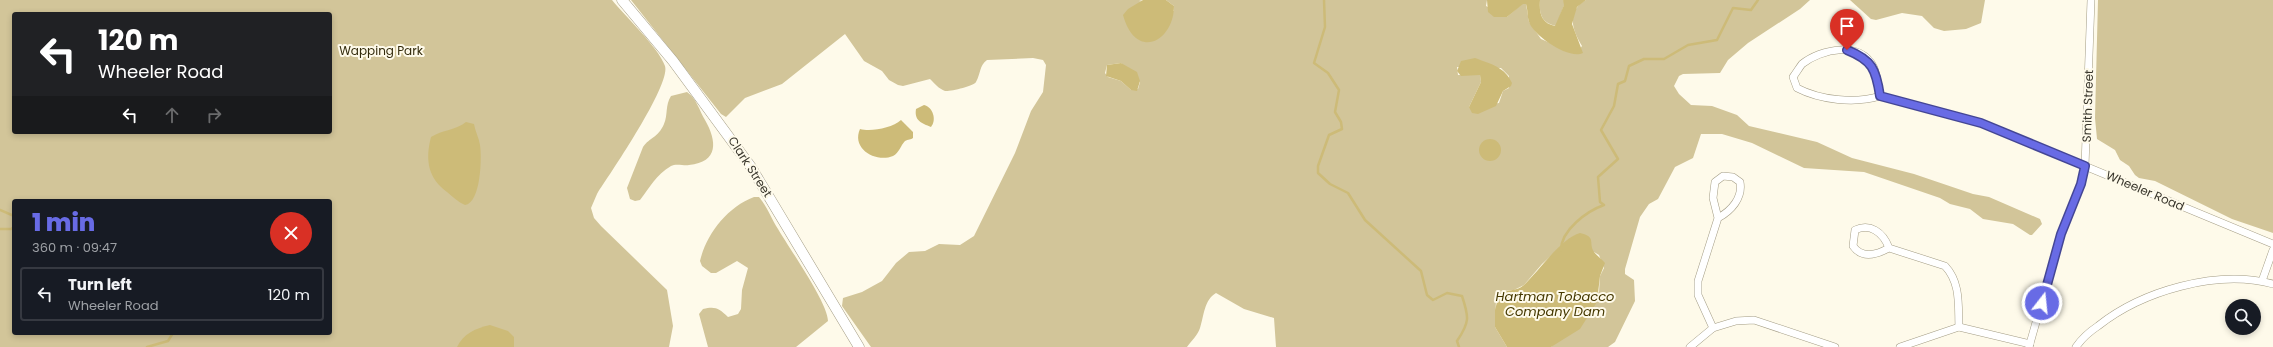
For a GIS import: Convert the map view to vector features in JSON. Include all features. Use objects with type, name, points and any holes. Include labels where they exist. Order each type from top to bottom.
[{"type":"main road","name":"Clark Street","points":[[622,0],[673,61],[738,147],[859,347]]},
{"type":"street","name":"Smith Street","points":[[2030,346],[2061,234],[2081,184],[2085,166],[2091,0]]},
{"type":"street","points":[[1830,50],[1847,50],[1864,57],[1873,67],[1880,96],[1870,99],[1838,99],[1808,94],[1797,88],[1794,77],[1802,65],[1816,56],[1830,50]]},
{"type":"street","name":"Wheeler Road","points":[[1880,96],[1981,123],[2273,244]]},
{"type":"street","points":[[1713,328],[1698,295],[1698,281],[1718,218],[1713,198],[1715,182],[1723,176],[1733,176],[1740,182],[1742,190],[1737,201],[1726,214],[1718,218]]},
{"type":"street","points":[[1889,248],[1886,240],[1872,228],[1863,226],[1855,230],[1853,246],[1857,252],[1866,255],[1878,253],[1889,248],[1945,266],[1952,273],[1957,284],[1958,327]]},
{"type":"street","points":[[2262,281],[2273,250]]},
{"type":"street","points":[[2076,347],[2081,339],[2110,316],[2144,298],[2196,282],[2262,281],[2273,284]]},
{"type":"street","points":[[1690,347],[1713,328],[1736,322],[1754,320],[1835,347]]},
{"type":"street","points":[[1900,347],[1958,327],[2030,346]]},
{"type":"green space","name":"Wapping Park","points":[[0,0],[612,0],[656,50],[665,66],[664,76],[650,110],[597,194],[591,208],[594,218],[601,226],[667,290],[673,326],[669,347],[0,347]]},
{"type":"green space","points":[[631,0],[1143,0],[1139,1],[1174,11],[1174,6],[1166,0],[1487,0],[1486,6],[1507,17],[1523,3],[1526,4],[1529,22],[1541,39],[1576,54],[1582,46],[1576,34],[1573,15],[1580,4],[1586,0],[1810,0],[1800,9],[1748,43],[1728,60],[1720,73],[1683,74],[1679,76],[1674,86],[1679,94],[1691,105],[1712,106],[1737,115],[1749,126],[1817,142],[1852,158],[1914,174],[1973,194],[1989,197],[2040,219],[2042,224],[2032,235],[2030,235],[2013,224],[1983,219],[1970,209],[1950,204],[1940,198],[1864,172],[1804,168],[1752,143],[1722,134],[1701,134],[1693,158],[1675,167],[1658,199],[1649,204],[1640,217],[1625,269],[1625,274],[1634,280],[1635,301],[1615,342],[1608,347],[1551,347],[1599,292],[1600,276],[1604,268],[1599,255],[1594,252],[1555,252],[1542,264],[1524,285],[1514,290],[1503,291],[1496,299],[1495,327],[1507,347],[1276,347],[1274,318],[1244,309],[1216,293],[1207,304],[1199,331],[1187,347],[871,347],[842,306],[843,298],[862,292],[882,281],[896,263],[909,252],[925,251],[939,244],[960,245],[974,236],[1015,153],[1031,111],[1043,92],[1046,65],[1043,60],[1033,58],[987,60],[981,67],[978,79],[974,84],[951,91],[943,90],[930,79],[903,86],[889,80],[882,71],[864,61],[845,34],[782,84],[745,98],[726,117],[721,114]],"holes":[[[1121,63],[1140,82],[1138,89],[1131,90],[1121,81],[1108,77],[1105,73],[1107,65]],[[1457,67],[1501,68],[1509,76],[1509,88],[1503,91],[1499,103],[1469,107],[1481,82],[1480,74],[1458,75]]]},
{"type":"green space","points":[[1540,0],[1563,0],[1565,3],[1556,26],[1551,25],[1542,17]]},
{"type":"green space","points":[[1850,0],[1985,0],[1981,23],[1966,29],[1944,31],[1934,28],[1922,16],[1902,13],[1876,20],[1871,19]]},
{"type":"green space","points":[[2098,0],[2273,0],[2273,233],[2232,219],[2155,181],[2139,178],[2129,166],[2120,160],[2115,150],[2097,139],[2095,118]]},
{"type":"green space","points":[[687,92],[696,101],[712,135],[713,149],[710,155],[706,160],[699,163],[671,166],[657,177],[640,200],[635,201],[630,199],[627,188],[643,147],[662,129],[671,96]]},
{"type":"green space","points":[[754,197],[759,197],[762,201],[807,275],[822,302],[828,321],[796,347],[708,347],[699,314],[703,309],[714,308],[728,317],[738,314],[741,309],[742,290],[748,268],[737,261],[716,273],[711,273],[702,266],[700,261],[703,251],[707,241],[719,223],[735,208]]},
{"type":"water","points":[[1143,0],[1166,0],[1174,6],[1168,29],[1161,37],[1153,41],[1145,42],[1136,38],[1129,30],[1123,15],[1128,9]]},
{"type":"water","points":[[1487,0],[1540,0],[1542,17],[1550,25],[1555,26],[1564,5],[1563,0],[1586,0],[1577,7],[1572,24],[1583,53],[1569,53],[1561,50],[1538,34],[1529,22],[1526,4],[1523,4],[1507,17],[1494,17],[1488,12]]},
{"type":"water","points":[[1475,58],[1492,64],[1506,73],[1512,83],[1511,86],[1503,91],[1496,106],[1478,114],[1472,113],[1469,107],[1481,82],[1480,75],[1461,76],[1457,71],[1461,61]]},
{"type":"water","points":[[1121,63],[1137,72],[1140,81],[1137,91],[1131,90],[1121,81],[1106,76],[1107,65]]},
{"type":"water","points":[[924,105],[930,108],[934,117],[931,127],[919,121],[916,116],[916,109]]},
{"type":"water","points":[[901,120],[913,132],[913,138],[905,141],[895,155],[886,158],[879,158],[867,153],[862,148],[859,143],[858,136],[860,129],[881,129]]},
{"type":"water","points":[[466,122],[474,124],[481,151],[481,159],[477,188],[470,202],[465,205],[453,198],[436,181],[432,175],[428,161],[428,153],[431,137],[458,127]]},
{"type":"water","points":[[1486,139],[1494,139],[1501,146],[1501,154],[1494,161],[1486,161],[1479,154],[1479,146]]},
{"type":"water","name":"Hartman Tobacco Company Dam","points":[[1580,233],[1589,236],[1594,252],[1605,263],[1600,276],[1597,302],[1580,329],[1551,347],[1507,347],[1495,327],[1495,310],[1499,294],[1505,291],[1518,289],[1524,285],[1565,241]]},
{"type":"water","points":[[490,325],[508,331],[514,337],[514,347],[457,347],[463,338],[470,332]]},
{"type":"waterway","points":[[1324,0],[1325,27],[1314,63],[1328,73],[1339,90],[1335,112],[1341,122],[1342,129],[1329,135],[1318,166],[1318,173],[1330,184],[1348,193],[1365,220],[1421,271],[1427,295],[1433,300],[1447,293],[1462,296],[1467,319],[1464,329],[1457,341],[1459,347]]},
{"type":"waterway","points":[[1561,250],[1565,235],[1576,222],[1590,212],[1604,205],[1600,202],[1598,177],[1618,159],[1601,130],[1614,106],[1618,84],[1625,81],[1629,66],[1644,59],[1664,59],[1688,45],[1717,40],[1733,8],[1751,10],[1758,0]]},
{"type":"waterway","points":[[0,210],[12,215]]},
{"type":"waterway","points":[[0,229],[12,228]]},
{"type":"waterway","points":[[147,347],[168,341],[172,335]]},
{"type":"route","points":[[1847,50],[1864,57],[1873,67],[1880,96],[1981,123],[2085,166],[2081,184],[2061,234],[2042,303]]}]
